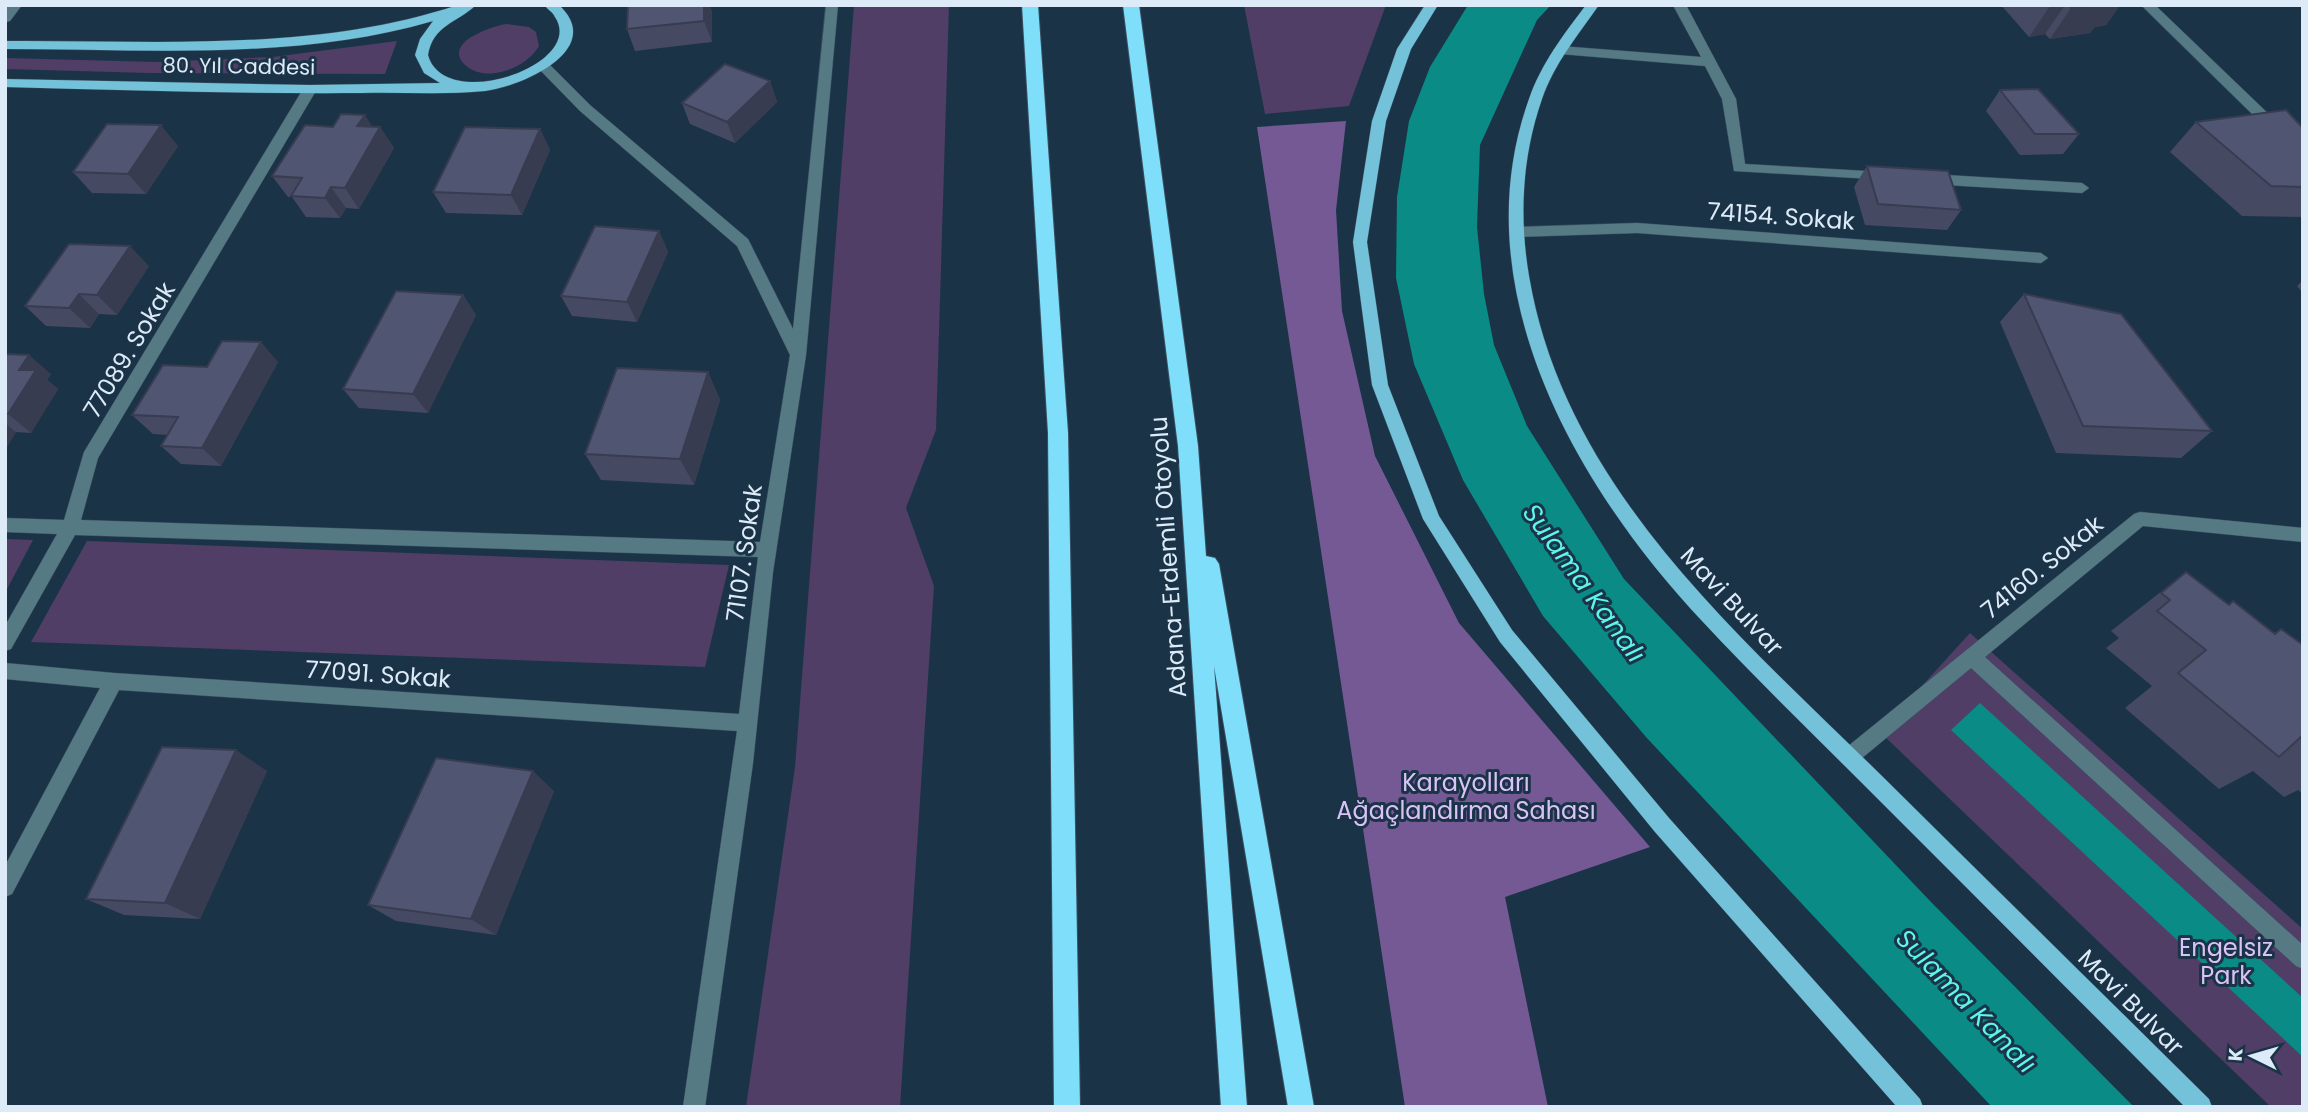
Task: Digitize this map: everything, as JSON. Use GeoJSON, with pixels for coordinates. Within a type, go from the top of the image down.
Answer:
{"type":"FeatureCollection","features":[{"type":"Feature","properties":{"kind":"highway"},"geometry":{"type":"LineString","coordinates":[[1030,5],[1058,433],[1067,1107]]}},
{"type":"Feature","properties":{"kind":"highway","name":"Adana-Erdemli Otoyolu"},"geometry":{"type":"LineString","coordinates":[[1131,5],[1188,446],[1234,1107]]}},
{"type":"Feature","properties":{"kind":"highway"},"geometry":{"type":"LineString","coordinates":[[1188,446],[1301,1107]]}},
{"type":"Feature","properties":{"kind":"main road"},"geometry":{"type":"LineString","coordinates":[[550,5],[558,10],[566,22]]}},
{"type":"Feature","properties":{"kind":"main road"},"geometry":{"type":"LineString","coordinates":[[543,66],[566,36],[566,22],[573,5]]}},
{"type":"Feature","properties":{"kind":"main road"},"geometry":{"type":"LineString","coordinates":[[1432,5],[1404,49],[1379,121],[1360,242],[1380,385],[1432,519],[1506,636],[1662,825],[1912,1107]]}},
{"type":"Feature","properties":{"kind":"main road","name":"Mavi Bulvar"},"geometry":{"type":"LineString","coordinates":[[1593,5],[1575,24],[1543,76],[1526,119],[1516,172],[1516,232],[1521,274],[1533,331],[1562,407],[1598,471],[1648,548],[1699,606],[2201,1107]]}},
{"type":"Feature","properties":{"kind":"main road"},"geometry":{"type":"LineString","coordinates":[[463,8],[439,22],[426,36],[421,51],[423,64],[433,76],[472,86]]}},
{"type":"Feature","properties":{"kind":"main road","name":"80. Yıl Caddesi"},"geometry":{"type":"LineString","coordinates":[[5,45],[276,44],[384,31],[463,8]]}},
{"type":"Feature","properties":{"kind":"main road","name":"80. Yıl Caddesi"},"geometry":{"type":"LineString","coordinates":[[5,83],[310,89],[472,86],[498,84],[522,77],[543,66]]}},
{"type":"Feature","properties":{"kind":"street"},"geometry":{"type":"LineString","coordinates":[[5,18],[16,5]]}},
{"type":"Feature","properties":{"kind":"street","name":"71107. Sokak"},"geometry":{"type":"LineString","coordinates":[[694,1107],[748,723],[768,550],[798,355],[832,5]]}},
{"type":"Feature","properties":{"kind":"street"},"geometry":{"type":"LineString","coordinates":[[1679,5],[1729,99],[1739,168],[2082,188]]}},
{"type":"Feature","properties":{"kind":"street"},"geometry":{"type":"LineString","coordinates":[[2147,5],[2176,30],[2303,156]]}},
{"type":"Feature","properties":{"kind":"street"},"geometry":{"type":"LineString","coordinates":[[1560,50],[1710,62]]}},
{"type":"Feature","properties":{"kind":"street"},"geometry":{"type":"LineString","coordinates":[[543,66],[585,108],[743,243],[798,355]]}},
{"type":"Feature","properties":{"kind":"street","name":"77089. Sokak"},"geometry":{"type":"LineString","coordinates":[[5,643],[71,526],[90,457],[310,89]]}},
{"type":"Feature","properties":{"kind":"street","name":"74154. Sokak"},"geometry":{"type":"LineString","coordinates":[[1516,232],[1637,228],[2041,258]]}},
{"type":"Feature","properties":{"kind":"street","name":"74160. Sokak"},"geometry":{"type":"LineString","coordinates":[[1849,757],[2140,519],[2303,535]]}},
{"type":"Feature","properties":{"kind":"street"},"geometry":{"type":"LineString","coordinates":[[5,525],[768,550]]}},
{"type":"Feature","properties":{"kind":"street"},"geometry":{"type":"LineString","coordinates":[[1972,657],[2303,959]]}},
{"type":"Feature","properties":{"kind":"street","name":"77091. Sokak"},"geometry":{"type":"LineString","coordinates":[[5,671],[114,681],[748,723]]}},
{"type":"Feature","properties":{"kind":"street"},"geometry":{"type":"LineString","coordinates":[[5,887],[114,681]]}},
{"type":"Feature","properties":{"kind":"green space"},"geometry":{"type":"Polygon","coordinates":[[[854,5],[949,5],[936,430],[906,508],[934,586],[900,1107],[746,1107],[795,767],[854,5]]]}},
{"type":"Feature","properties":{"kind":"green space"},"geometry":{"type":"Polygon","coordinates":[[[1244,5],[1386,5],[1349,106],[1265,114],[1244,5]]]}},
{"type":"Feature","properties":{"kind":"green space"},"geometry":{"type":"Polygon","coordinates":[[[506,24],[529,27],[536,32],[539,46],[533,54],[516,67],[494,73],[473,70],[464,64],[459,56],[465,42],[481,32],[506,24]]]}},
{"type":"Feature","properties":{"kind":"green space"},"geometry":{"type":"Polygon","coordinates":[[[397,41],[385,74],[5,69],[5,58],[157,62],[273,57],[397,41]]]}},
{"type":"Feature","properties":{"kind":"green space","name":"Karayolları Ağaçlandırma Sahası"},"geometry":{"type":"Polygon","coordinates":[[[1346,121],[1336,210],[1342,311],[1375,456],[1459,623],[1650,847],[1505,897],[1548,1107],[1405,1107],[1257,127],[1346,121]]]}},
{"type":"Feature","properties":{"kind":"green space"},"geometry":{"type":"Polygon","coordinates":[[[5,539],[33,540],[5,593],[5,539]]]}},
{"type":"Feature","properties":{"kind":"green space"},"geometry":{"type":"Polygon","coordinates":[[[87,541],[729,565],[705,667],[31,642],[87,541]]]}},
{"type":"Feature","properties":{"kind":"green space","name":"Engelsiz Park"},"geometry":{"type":"Polygon","coordinates":[[[1970,633],[2303,929],[2303,1107],[2271,1107],[1880,732],[1970,633]]]}},
{"type":"Feature","properties":{"kind":"water","name":"Sulama Kanalı"},"geometry":{"type":"Polygon","coordinates":[[[1468,5],[1551,5],[1537,20],[1480,145],[1477,227],[1484,294],[1494,345],[1527,426],[1624,579],[1931,902],[2134,1107],[1992,1107],[1646,737],[1543,616],[1463,480],[1414,364],[1396,278],[1397,197],[1409,121],[1430,67],[1468,5]]]}},
{"type":"Feature","properties":{"kind":"water"},"geometry":{"type":"Polygon","coordinates":[[[1980,703],[2303,998],[2303,1057],[1951,730],[1980,703]]]}},
{"type":"Feature","properties":{"kind":"building"},"geometry":{"type":"Polygon","coordinates":[[[628,5],[704,5],[704,21],[627,29],[628,5]]]}},
{"type":"Feature","properties":{"kind":"building"},"geometry":{"type":"Polygon","coordinates":[[[2068,5],[2093,5],[2071,8],[2068,5]]]}},
{"type":"Feature","properties":{"kind":"building"},"geometry":{"type":"Polygon","coordinates":[[[725,64],[770,81],[727,122],[682,103],[725,64]]]}},
{"type":"Feature","properties":{"kind":"building"},"geometry":{"type":"Polygon","coordinates":[[[2038,89],[2079,134],[2035,134],[2000,90],[2038,89]]]}},
{"type":"Feature","properties":{"kind":"building"},"geometry":{"type":"Polygon","coordinates":[[[2286,110],[2303,128],[2303,187],[2271,186],[2196,122],[2286,110]]]}},
{"type":"Feature","properties":{"kind":"building"},"geometry":{"type":"Polygon","coordinates":[[[341,114],[365,115],[357,126],[380,127],[345,188],[331,187],[325,198],[291,196],[302,178],[272,176],[305,125],[333,127],[341,114]]]}},
{"type":"Feature","properties":{"kind":"building"},"geometry":{"type":"Polygon","coordinates":[[[107,124],[161,125],[128,174],[73,172],[107,124]]]}},
{"type":"Feature","properties":{"kind":"building"},"geometry":{"type":"Polygon","coordinates":[[[465,127],[540,129],[511,195],[433,192],[465,127]]]}},
{"type":"Feature","properties":{"kind":"building"},"geometry":{"type":"Polygon","coordinates":[[[1867,166],[1948,171],[1961,210],[1878,204],[1867,166]]]}},
{"type":"Feature","properties":{"kind":"building"},"geometry":{"type":"Polygon","coordinates":[[[595,226],[659,231],[627,302],[561,296],[595,226]]]}},
{"type":"Feature","properties":{"kind":"building"},"geometry":{"type":"Polygon","coordinates":[[[69,244],[130,246],[97,295],[79,294],[69,308],[25,306],[69,244]]]}},
{"type":"Feature","properties":{"kind":"building"},"geometry":{"type":"Polygon","coordinates":[[[396,291],[463,295],[413,394],[343,389],[396,291]]]}},
{"type":"Feature","properties":{"kind":"building"},"geometry":{"type":"Polygon","coordinates":[[[2024,294],[2121,314],[2212,431],[2083,426],[2024,294]]]}},
{"type":"Feature","properties":{"kind":"building"},"geometry":{"type":"Polygon","coordinates":[[[222,341],[261,342],[202,448],[161,446],[178,417],[132,415],[163,365],[207,367],[222,341]]]}},
{"type":"Feature","properties":{"kind":"building"},"geometry":{"type":"Polygon","coordinates":[[[5,354],[29,355],[19,370],[36,370],[8,414],[5,414],[5,354]]]}},
{"type":"Feature","properties":{"kind":"building"},"geometry":{"type":"Polygon","coordinates":[[[617,368],[708,372],[680,459],[585,454],[617,368]]]}},
{"type":"Feature","properties":{"kind":"building"},"geometry":{"type":"Polygon","coordinates":[[[2186,572],[2229,605],[2233,601],[2275,634],[2281,629],[2303,645],[2303,735],[2279,757],[2178,673],[2206,650],[2157,611],[2170,600],[2161,593],[2186,572]]]}},
{"type":"Feature","properties":{"kind":"building"},"geometry":{"type":"Polygon","coordinates":[[[162,747],[236,750],[165,903],[86,899],[162,747]]]}},
{"type":"Feature","properties":{"kind":"building"},"geometry":{"type":"Polygon","coordinates":[[[436,758],[533,771],[471,919],[368,905],[436,758]]]}}]}
